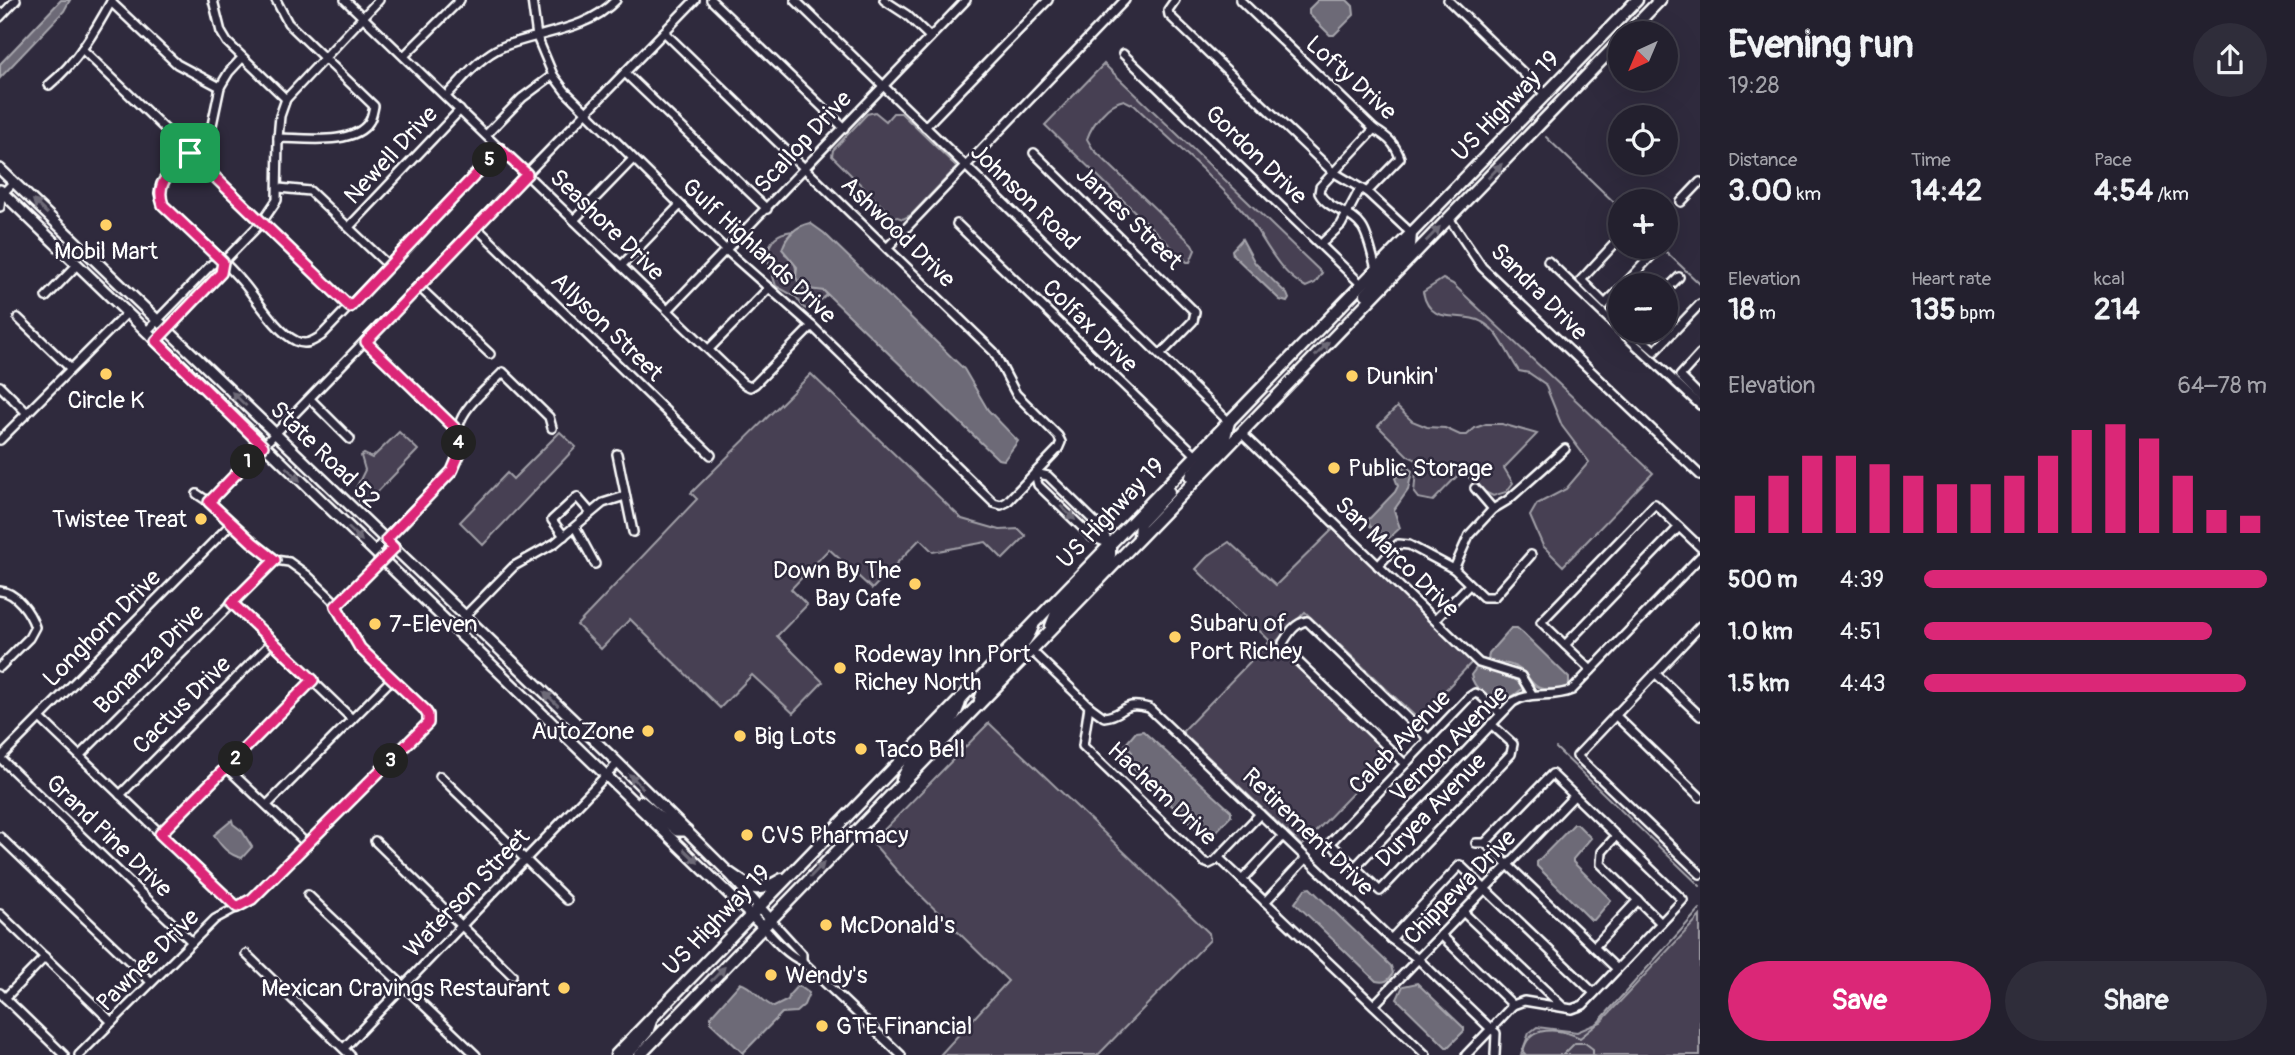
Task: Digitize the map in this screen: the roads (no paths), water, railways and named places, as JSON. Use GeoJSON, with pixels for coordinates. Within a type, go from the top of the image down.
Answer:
{"type":"FeatureCollection","features":[{"type":"Feature","properties":{"kind":"highway","name":"US Highway 19"},"geometry":{"type":"LineString","coordinates":[[616,1055],[1637,0]]}},
{"type":"Feature","properties":{"kind":"highway"},"geometry":{"type":"LineString","coordinates":[[1640,21],[1661,0]]}},
{"type":"Feature","properties":{"kind":"highway","name":"US Highway 19"},"geometry":{"type":"LineString","coordinates":[[640,1055],[1608,53]]}},
{"type":"Feature","properties":{"kind":"highway"},"geometry":{"type":"LineString","coordinates":[[1449,218],[1446,205],[1461,183]]}},
{"type":"Feature","properties":{"kind":"highway"},"geometry":{"type":"LineString","coordinates":[[1352,318],[1357,304],[1410,246],[1411,233]]}},
{"type":"Feature","properties":{"kind":"highway"},"geometry":{"type":"LineString","coordinates":[[1241,433],[1240,422],[1245,414],[1317,337],[1317,331]]}},
{"type":"Feature","properties":{"kind":"highway"},"geometry":{"type":"LineString","coordinates":[[1190,485],[1192,474],[1225,437],[1229,422]]}},
{"type":"Feature","properties":{"kind":"highway"},"geometry":{"type":"LineString","coordinates":[[1139,538],[1140,523],[1172,489],[1173,479]]}},
{"type":"Feature","properties":{"kind":"highway"},"geometry":{"type":"LineString","coordinates":[[1048,633],[1056,613],[1107,560],[1110,544]]}},
{"type":"Feature","properties":{"kind":"highway"},"geometry":{"type":"LineString","coordinates":[[979,703],[984,685],[1028,641],[1035,622]]}},
{"type":"Feature","properties":{"kind":"highway"},"geometry":{"type":"LineString","coordinates":[[901,784],[907,766],[958,713],[961,698]]}},
{"type":"Feature","properties":{"kind":"highway"},"geometry":{"type":"LineString","coordinates":[[728,872],[747,886],[758,889],[765,889],[792,874]]}},
{"type":"Feature","properties":{"kind":"highway"},"geometry":{"type":"LineString","coordinates":[[627,1055],[647,1032],[652,1017]]}},
{"type":"Feature","properties":{"kind":"main road","name":"State Road 52"},"geometry":{"type":"LineString","coordinates":[[0,169],[618,763],[728,872],[760,907],[766,923]]}},
{"type":"Feature","properties":{"kind":"main road","name":"State Road 52"},"geometry":{"type":"LineString","coordinates":[[1,193],[751,915],[766,923]]}},
{"type":"Feature","properties":{"kind":"main road"},"geometry":{"type":"LineString","coordinates":[[624,792],[637,798],[677,831],[687,831]]}},
{"type":"Feature","properties":{"kind":"street"},"geometry":{"type":"LineString","coordinates":[[0,17],[16,0]]}},
{"type":"Feature","properties":{"kind":"street"},"geometry":{"type":"LineString","coordinates":[[276,0],[288,23],[374,106],[369,122],[354,135],[331,139],[278,138]]}},
{"type":"Feature","properties":{"kind":"street","name":"Seashore Drive"},"geometry":{"type":"LineString","coordinates":[[345,0],[744,384],[750,387],[755,384],[812,326]]}},
{"type":"Feature","properties":{"kind":"street"},"geometry":{"type":"LineString","coordinates":[[156,341],[221,273],[223,262],[262,222],[277,200],[278,138],[280,116],[286,99],[379,0]]}},
{"type":"Feature","properties":{"kind":"street"},"geometry":{"type":"LineString","coordinates":[[404,56],[460,0]]}},
{"type":"Feature","properties":{"kind":"street","name":"Gulf Highlands Drive"},"geometry":{"type":"LineString","coordinates":[[532,0],[537,37],[553,75],[586,114],[727,251],[812,326],[994,503],[1001,505]]}},
{"type":"Feature","properties":{"kind":"street","name":"Newell Drive"},"geometry":{"type":"LineString","coordinates":[[446,96],[485,56],[503,47],[580,25],[607,9],[615,0]]}},
{"type":"Feature","properties":{"kind":"street"},"geometry":{"type":"LineString","coordinates":[[209,502],[695,0]]}},
{"type":"Feature","properties":{"kind":"street"},"geometry":{"type":"LineString","coordinates":[[711,0],[844,128]]}},
{"type":"Feature","properties":{"kind":"street","name":"Johnson Road"},"geometry":{"type":"LineString","coordinates":[[795,0],[1229,422]]}},
{"type":"Feature","properties":{"kind":"street"},"geometry":{"type":"LineString","coordinates":[[884,0],[907,15],[930,37]]}},
{"type":"Feature","properties":{"kind":"street","name":"Scallop Drive"},"geometry":{"type":"LineString","coordinates":[[668,310],[965,0]]}},
{"type":"Feature","properties":{"kind":"street"},"geometry":{"type":"LineString","coordinates":[[925,127],[1048,0]]}},
{"type":"Feature","properties":{"kind":"street"},"geometry":{"type":"LineString","coordinates":[[887,248],[1125,0]]}},
{"type":"Feature","properties":{"kind":"street"},"geometry":{"type":"LineString","coordinates":[[1175,0],[1168,10],[1169,15],[1333,172],[1364,190],[1411,233]]}},
{"type":"Feature","properties":{"kind":"street","name":"Lofty Drive"},"geometry":{"type":"LineString","coordinates":[[1240,0],[1374,129],[1391,139],[1400,158],[1364,190]]}},
{"type":"Feature","properties":{"kind":"street"},"geometry":{"type":"LineString","coordinates":[[1448,0],[1546,95]]}},
{"type":"Feature","properties":{"kind":"street"},"geometry":{"type":"LineString","coordinates":[[49,85],[82,49],[112,1],[177,64],[220,87]]}},
{"type":"Feature","properties":{"kind":"street"},"geometry":{"type":"LineString","coordinates":[[210,1],[221,32],[242,58],[286,99]]}},
{"type":"Feature","properties":{"kind":"street","name":"Ashwood Drive"},"geometry":{"type":"LineString","coordinates":[[664,33],[994,352],[1016,394],[1058,436],[1061,442],[1058,449],[1001,505]]}},
{"type":"Feature","properties":{"kind":"street"},"geometry":{"type":"LineString","coordinates":[[82,49],[350,307]]}},
{"type":"Feature","properties":{"kind":"street","name":"Gordon Drive"},"geometry":{"type":"LineString","coordinates":[[1123,54],[1362,285]]}},
{"type":"Feature","properties":{"kind":"street"},"geometry":{"type":"LineString","coordinates":[[242,58],[220,87],[212,125],[161,184],[159,193],[163,205],[223,262],[245,285],[262,309],[298,343],[307,344],[321,336],[500,149]]}},
{"type":"Feature","properties":{"kind":"street"},"geometry":{"type":"LineString","coordinates":[[625,73],[766,209]]}},
{"type":"Feature","properties":{"kind":"street"},"geometry":{"type":"LineString","coordinates":[[486,135],[533,88],[553,75]]}},
{"type":"Feature","properties":{"kind":"street","name":"Newell Drive"},"geometry":{"type":"LineString","coordinates":[[349,228],[460,110]]}},
{"type":"Feature","properties":{"kind":"street"},"geometry":{"type":"LineString","coordinates":[[1374,129],[1320,187],[1319,193],[1328,205],[1347,214],[1362,226],[1376,269]]}},
{"type":"Feature","properties":{"kind":"street","name":"James Street"},"geometry":{"type":"LineString","coordinates":[[1034,153],[1195,312],[1193,321],[1160,355]]}},
{"type":"Feature","properties":{"kind":"street"},"geometry":{"type":"LineString","coordinates":[[574,220],[633,159]]}},
{"type":"Feature","properties":{"kind":"street"},"geometry":{"type":"LineString","coordinates":[[0,207],[1,193],[14,182]]}},
{"type":"Feature","properties":{"kind":"street"},"geometry":{"type":"LineString","coordinates":[[1681,202],[1700,182]]}},
{"type":"Feature","properties":{"kind":"street"},"geometry":{"type":"LineString","coordinates":[[279,188],[310,191],[389,266]]}},
{"type":"Feature","properties":{"kind":"street"},"geometry":{"type":"LineString","coordinates":[[1321,244],[1340,225],[1364,190]]}},
{"type":"Feature","properties":{"kind":"street"},"geometry":{"type":"LineString","coordinates":[[621,266],[680,205]]}},
{"type":"Feature","properties":{"kind":"street","name":"Sandra Drive"},"geometry":{"type":"LineString","coordinates":[[1449,218],[1482,267],[1700,475]]}},
{"type":"Feature","properties":{"kind":"street","name":"Colfax Drive"},"geometry":{"type":"LineString","coordinates":[[957,224],[1196,455]]}},
{"type":"Feature","properties":{"kind":"street","name":"Allyson Street"},"geometry":{"type":"LineString","coordinates":[[476,227],[711,455]]}},
{"type":"Feature","properties":{"kind":"street"},"geometry":{"type":"LineString","coordinates":[[1608,251],[1581,280],[1605,304],[1608,301]]}},
{"type":"Feature","properties":{"kind":"street"},"geometry":{"type":"LineString","coordinates":[[1635,273],[1648,259]]}},
{"type":"Feature","properties":{"kind":"street"},"geometry":{"type":"LineString","coordinates":[[1548,261],[1608,318]]}},
{"type":"Feature","properties":{"kind":"street"},"geometry":{"type":"LineString","coordinates":[[146,332],[212,264],[223,262]]}},
{"type":"Feature","properties":{"kind":"street"},"geometry":{"type":"LineString","coordinates":[[46,297],[77,265]]}},
{"type":"Feature","properties":{"kind":"street"},"geometry":{"type":"LineString","coordinates":[[419,287],[490,354]]}},
{"type":"Feature","properties":{"kind":"street"},"geometry":{"type":"LineString","coordinates":[[709,349],[769,288]]}},
{"type":"Feature","properties":{"kind":"street"},"geometry":{"type":"LineString","coordinates":[[1678,326],[1700,304]]}},
{"type":"Feature","properties":{"kind":"street"},"geometry":{"type":"LineString","coordinates":[[0,440],[127,313]]}},
{"type":"Feature","properties":{"kind":"street"},"geometry":{"type":"LineString","coordinates":[[18,318],[70,368]]}},
{"type":"Feature","properties":{"kind":"street"},"geometry":{"type":"LineString","coordinates":[[366,342],[457,430]]}},
{"type":"Feature","properties":{"kind":"street"},"geometry":{"type":"LineString","coordinates":[[1635,343],[1700,405]]}},
{"type":"Feature","properties":{"kind":"street"},"geometry":{"type":"LineString","coordinates":[[1645,343],[1654,351],[1662,343]]}},
{"type":"Feature","properties":{"kind":"street"},"geometry":{"type":"LineString","coordinates":[[1700,354],[1680,376],[1700,396]]}},
{"type":"Feature","properties":{"kind":"street"},"geometry":{"type":"LineString","coordinates":[[374,551],[452,471],[459,455],[457,430],[463,414],[503,372],[549,417],[552,428]]}},
{"type":"Feature","properties":{"kind":"street"},"geometry":{"type":"LineString","coordinates":[[0,386],[27,413]]}},
{"type":"Feature","properties":{"kind":"street"},"geometry":{"type":"LineString","coordinates":[[310,399],[350,439]]}},
{"type":"Feature","properties":{"kind":"street","name":"San Marco Drive"},"geometry":{"type":"LineString","coordinates":[[1241,433],[1479,663],[1521,676],[1532,694]]}},
{"type":"Feature","properties":{"kind":"street"},"geometry":{"type":"LineString","coordinates":[[1454,569],[1469,535],[1493,509],[1508,500],[1565,449]]}},
{"type":"Feature","properties":{"kind":"street"},"geometry":{"type":"LineString","coordinates":[[617,454],[633,532]]}},
{"type":"Feature","properties":{"kind":"street"},"geometry":{"type":"LineString","coordinates":[[1035,473],[1048,476],[1102,529],[1110,544],[1092,537],[1038,485],[1035,473]]}},
{"type":"Feature","properties":{"kind":"street"},"geometry":{"type":"LineString","coordinates":[[1475,488],[1493,509]]}},
{"type":"Feature","properties":{"kind":"street"},"geometry":{"type":"LineString","coordinates":[[197,494],[275,560],[289,562],[301,570],[333,600],[360,648],[392,679],[267,805]]}},
{"type":"Feature","properties":{"kind":"street"},"geometry":{"type":"LineString","coordinates":[[465,616],[514,566],[564,536],[603,503],[625,496]]}},
{"type":"Feature","properties":{"kind":"street"},"geometry":{"type":"LineString","coordinates":[[564,536],[552,520],[578,497],[590,512]]}},
{"type":"Feature","properties":{"kind":"street"},"geometry":{"type":"LineString","coordinates":[[1591,670],[1541,622],[1655,504],[1700,547]]}},
{"type":"Feature","properties":{"kind":"street","name":"Longhorn Drive"},"geometry":{"type":"LineString","coordinates":[[0,758],[232,523]]}},
{"type":"Feature","properties":{"kind":"street"},"geometry":{"type":"LineString","coordinates":[[575,527],[595,564]]}},
{"type":"Feature","properties":{"kind":"street"},"geometry":{"type":"LineString","coordinates":[[1565,645],[1679,527]]}},
{"type":"Feature","properties":{"kind":"street"},"geometry":{"type":"LineString","coordinates":[[1378,566],[1398,544],[1409,545],[1454,569],[1483,597],[1494,597],[1531,555]]}},
{"type":"Feature","properties":{"kind":"street"},"geometry":{"type":"LineString","coordinates":[[336,606],[394,548]]}},
{"type":"Feature","properties":{"kind":"street","name":"Vernon Avenue"},"geometry":{"type":"LineString","coordinates":[[1355,867],[1513,702],[1532,694],[1563,694],[1572,690],[1700,557]]}},
{"type":"Feature","properties":{"kind":"street","name":"Bonanza Drive"},"geometry":{"type":"LineString","coordinates":[[80,755],[275,560]]}},
{"type":"Feature","properties":{"kind":"street"},"geometry":{"type":"LineString","coordinates":[[1435,620],[1469,585]]}},
{"type":"Feature","properties":{"kind":"street"},"geometry":{"type":"LineString","coordinates":[[0,667],[29,638],[35,627],[30,615],[10,593],[1,591]]}},
{"type":"Feature","properties":{"kind":"street"},"geometry":{"type":"LineString","coordinates":[[232,603],[352,719]]}},
{"type":"Feature","properties":{"kind":"street"},"geometry":{"type":"LineString","coordinates":[[1405,764],[1285,649],[1283,643],[1290,632],[1301,622],[1307,621],[1429,738]]}},
{"type":"Feature","properties":{"kind":"street"},"geometry":{"type":"LineString","coordinates":[[1698,632],[1655,673],[1577,756],[1700,874]]}},
{"type":"Feature","properties":{"kind":"street","name":"Cactus Drive"},"geometry":{"type":"LineString","coordinates":[[120,795],[272,642]]}},
{"type":"Feature","properties":{"kind":"street"},"geometry":{"type":"LineString","coordinates":[[1031,650],[1089,706]]}},
{"type":"Feature","properties":{"kind":"street"},"geometry":{"type":"LineString","coordinates":[[1655,673],[1700,716]]}},
{"type":"Feature","properties":{"kind":"street","name":"Pawnee Drive"},"geometry":{"type":"LineString","coordinates":[[79,1055],[215,919],[252,899],[428,723],[428,715],[424,709],[392,679]]}},
{"type":"Feature","properties":{"kind":"street"},"geometry":{"type":"LineString","coordinates":[[160,834],[313,680]]}},
{"type":"Feature","properties":{"kind":"street","name":"Caleb Avenue"},"geometry":{"type":"LineString","coordinates":[[1355,867],[1330,843],[1429,738],[1475,693],[1501,714]]}},
{"type":"Feature","properties":{"kind":"street","name":"Retirement Drive"},"geometry":{"type":"LineString","coordinates":[[1089,706],[1104,717],[1113,716],[1126,706],[1135,704],[1149,708],[1391,939],[1418,960],[1491,1029]]}},
{"type":"Feature","properties":{"kind":"street","name":"Hachem Drive"},"geometry":{"type":"LineString","coordinates":[[1089,706],[1083,746],[1204,862],[1209,864],[1219,858],[1426,1055]]}},
{"type":"Feature","properties":{"kind":"street"},"geometry":{"type":"LineString","coordinates":[[1615,715],[1700,797]]}},
{"type":"Feature","properties":{"kind":"street"},"geometry":{"type":"LineString","coordinates":[[40,718],[237,907]]}},
{"type":"Feature","properties":{"kind":"street","name":"Duryea Avenue"},"geometry":{"type":"LineString","coordinates":[[1355,867],[1380,891],[1511,754],[1513,744],[1491,724]]}},
{"type":"Feature","properties":{"kind":"street","name":"Grand Pine Drive"},"geometry":{"type":"LineString","coordinates":[[0,758],[192,942]]}},
{"type":"Feature","properties":{"kind":"street","name":"Waterson Street"},"geometry":{"type":"LineString","coordinates":[[344,1048],[618,763]]}},
{"type":"Feature","properties":{"kind":"street"},"geometry":{"type":"LineString","coordinates":[[227,768],[308,845]]}},
{"type":"Feature","properties":{"kind":"street"},"geometry":{"type":"LineString","coordinates":[[1466,1055],[1513,1005],[1524,1001],[1572,1009],[1583,1005],[1683,900],[1552,774],[1485,843]]}},
{"type":"Feature","properties":{"kind":"street"},"geometry":{"type":"LineString","coordinates":[[440,776],[567,900]]}},
{"type":"Feature","properties":{"kind":"street","name":"Chippewa Drive"},"geometry":{"type":"LineString","coordinates":[[1374,1006],[1574,796]]}},
{"type":"Feature","properties":{"kind":"street"},"geometry":{"type":"LineString","coordinates":[[1219,858],[1260,814]]}},
{"type":"Feature","properties":{"kind":"street"},"geometry":{"type":"LineString","coordinates":[[1242,880],[1283,836]]}},
{"type":"Feature","properties":{"kind":"street"},"geometry":{"type":"LineString","coordinates":[[1616,836],[1602,852],[1601,864],[1661,923]]}},
{"type":"Feature","properties":{"kind":"street"},"geometry":{"type":"LineString","coordinates":[[0,837],[151,982]]}},
{"type":"Feature","properties":{"kind":"street"},"geometry":{"type":"LineString","coordinates":[[375,841],[512,975]]}},
{"type":"Feature","properties":{"kind":"street"},"geometry":{"type":"LineString","coordinates":[[1476,842],[1485,843],[1616,969]]}},
{"type":"Feature","properties":{"kind":"street"},"geometry":{"type":"LineString","coordinates":[[1265,902],[1306,858]]}},
{"type":"Feature","properties":{"kind":"street"},"geometry":{"type":"LineString","coordinates":[[1391,939],[1460,865],[1594,993]]}},
{"type":"Feature","properties":{"kind":"street"},"geometry":{"type":"LineString","coordinates":[[309,895],[405,984],[476,1055]]}},
{"type":"Feature","properties":{"kind":"street"},"geometry":{"type":"LineString","coordinates":[[1594,947],[1638,900]]}},
{"type":"Feature","properties":{"kind":"street"},"geometry":{"type":"LineString","coordinates":[[1463,912],[1562,1007]]}},
{"type":"Feature","properties":{"kind":"street"},"geometry":{"type":"LineString","coordinates":[[0,914],[112,1022]]}},
{"type":"Feature","properties":{"kind":"street"},"geometry":{"type":"LineString","coordinates":[[766,923],[802,954],[802,961],[901,1055]]}},
{"type":"Feature","properties":{"kind":"street"},"geometry":{"type":"LineString","coordinates":[[1441,936],[1513,1005]]}},
{"type":"Feature","properties":{"kind":"street"},"geometry":{"type":"LineString","coordinates":[[246,954],[351,1055]]}},
{"type":"Feature","properties":{"kind":"street"},"geometry":{"type":"LineString","coordinates":[[45,957],[3,996],[64,1055]]}},
{"type":"Feature","properties":{"kind":"street"},"geometry":{"type":"LineString","coordinates":[[1491,1029],[1496,1033],[1495,1055]]}},
{"type":"Feature","properties":{"kind":"waterway"},"geometry":{"type":"LineString","coordinates":[[1546,137],[1608,196]]}},
{"type":"Feature","properties":{"kind":"waterway"},"geometry":{"type":"LineString","coordinates":[[1674,259],[1700,284]]}},
{"type":"Feature","properties":{"kind":"waterway"},"geometry":{"type":"LineString","coordinates":[[1556,748],[1700,886]]}},
{"type":"Feature","properties":{"kind":"waterway"},"geometry":{"type":"LineString","coordinates":[[1526,1055],[1523,1052],[1526,1043],[1538,1033],[1563,1032],[1580,1038],[1595,1026],[1700,909]]}},
{"type":"Feature","properties":{"kind":"waterway"},"geometry":{"type":"LineString","coordinates":[[1563,1055],[1575,1043],[1585,1043],[1593,1049],[1593,1055]]}},
{"type":"Feature","properties":{"kind":"place","name":"Mobil Mart"},"geometry":{"type":"Point","coordinates":[106,225]}},
{"type":"Feature","properties":{"kind":"place","name":"Circle K"},"geometry":{"type":"Point","coordinates":[106,374]}},
{"type":"Feature","properties":{"kind":"place","name":"Dunkin'"},"geometry":{"type":"Point","coordinates":[1352,376]}},
{"type":"Feature","properties":{"kind":"place","name":"Public Storage"},"geometry":{"type":"Point","coordinates":[1334,468]}},
{"type":"Feature","properties":{"kind":"place","name":"Twistee Treat"},"geometry":{"type":"Point","coordinates":[201,519]}},
{"type":"Feature","properties":{"kind":"place","name":"Down By The Bay Cafe"},"geometry":{"type":"Point","coordinates":[915,584]}},
{"type":"Feature","properties":{"kind":"place","name":"7-Eleven"},"geometry":{"type":"Point","coordinates":[375,624]}},
{"type":"Feature","properties":{"kind":"place","name":"Subaru of Port Richey"},"geometry":{"type":"Point","coordinates":[1175,637]}},
{"type":"Feature","properties":{"kind":"place","name":"Rodeway Inn Port Richey North"},"geometry":{"type":"Point","coordinates":[840,668]}},
{"type":"Feature","properties":{"kind":"place","name":"AutoZone"},"geometry":{"type":"Point","coordinates":[648,731]}},
{"type":"Feature","properties":{"kind":"place","name":"Big Lots"},"geometry":{"type":"Point","coordinates":[740,736]}},
{"type":"Feature","properties":{"kind":"place","name":"Taco Bell"},"geometry":{"type":"Point","coordinates":[861,749]}},
{"type":"Feature","properties":{"kind":"place","name":"CVS Pharmacy"},"geometry":{"type":"Point","coordinates":[747,835]}},
{"type":"Feature","properties":{"kind":"place","name":"McDonald's"},"geometry":{"type":"Point","coordinates":[826,925]}},
{"type":"Feature","properties":{"kind":"place","name":"Wendy's"},"geometry":{"type":"Point","coordinates":[771,975]}},
{"type":"Feature","properties":{"kind":"place","name":"Mexican Cravings Restaurant"},"geometry":{"type":"Point","coordinates":[564,988]}},
{"type":"Feature","properties":{"kind":"place","name":"GTE Financial"},"geometry":{"type":"Point","coordinates":[822,1026]}}]}
